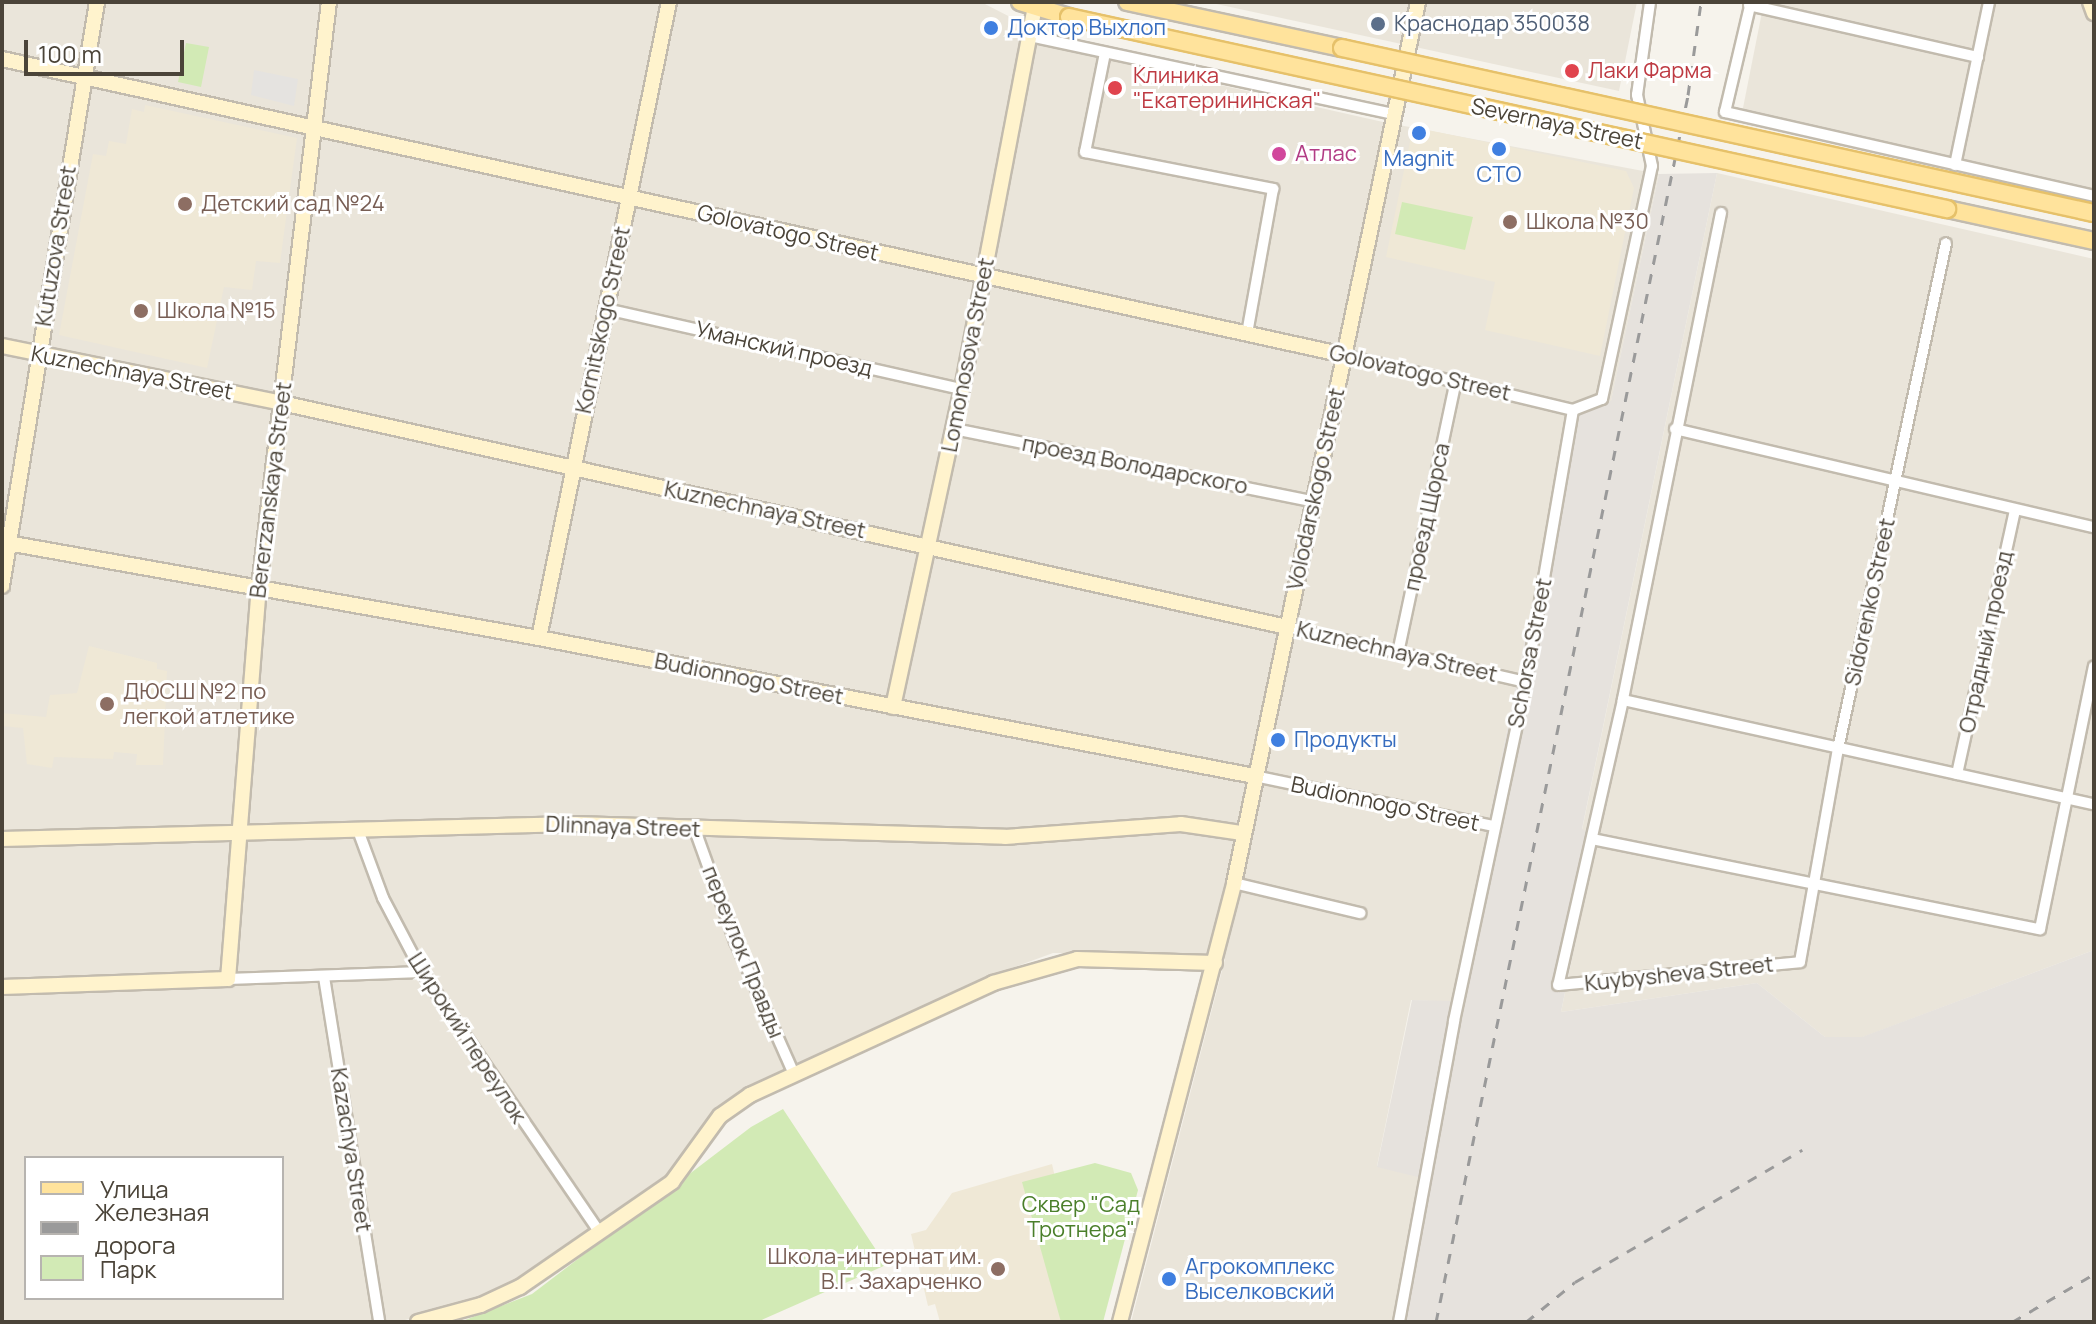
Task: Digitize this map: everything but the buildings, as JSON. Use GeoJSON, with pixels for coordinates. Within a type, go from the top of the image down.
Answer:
{"type":"FeatureCollection","features":[{"type":"Feature","properties":{"kind":"main road","name":"Severnaya Street"},"geometry":{"type":"LineString","coordinates":[[1127,2],[2094,213]]}},
{"type":"Feature","properties":{"kind":"main road","name":"Severnaya Street"},"geometry":{"type":"LineString","coordinates":[[1031,4],[1069,17],[2094,241]]}},
{"type":"Feature","properties":{"kind":"street","name":"Kutuzova Street"},"geometry":{"type":"LineString","coordinates":[[2,586],[6,543],[97,2]]}},
{"type":"Feature","properties":{"kind":"street","name":"Bererzanskaya Street"},"geometry":{"type":"LineString","coordinates":[[228,979],[259,587],[329,2]]}},
{"type":"Feature","properties":{"kind":"street","name":"Kornitskogo Street"},"geometry":{"type":"LineString","coordinates":[[539,638],[669,2]]}},
{"type":"Feature","properties":{"kind":"street","name":"Volodarskogo Street"},"geometry":{"type":"LineString","coordinates":[[1120,1322],[1234,883],[1418,2]]}},
{"type":"Feature","properties":{"kind":"street"},"geometry":{"type":"LineString","coordinates":[[1573,410],[1602,399],[1652,166],[1637,95],[1650,2]]}},
{"type":"Feature","properties":{"kind":"street"},"geometry":{"type":"LineString","coordinates":[[1955,165],[1989,2]]}},
{"type":"Feature","properties":{"kind":"street"},"geometry":{"type":"LineString","coordinates":[[2090,2],[2094,13]]}},
{"type":"Feature","properties":{"kind":"street","name":"Lomonosova Street"},"geometry":{"type":"LineString","coordinates":[[893,707],[962,389],[1029,36],[1031,4]]}},
{"type":"Feature","properties":{"kind":"street"},"geometry":{"type":"LineString","coordinates":[[1978,57],[1750,4],[1725,112],[2094,196]]}},
{"type":"Feature","properties":{"kind":"street"},"geometry":{"type":"LineString","coordinates":[[1029,36],[1394,114]]}},
{"type":"Feature","properties":{"kind":"street"},"geometry":{"type":"LineString","coordinates":[[1105,53],[1085,152],[1273,189],[1247,334]]}},
{"type":"Feature","properties":{"kind":"street","name":"Golovatogo Street"},"geometry":{"type":"LineString","coordinates":[[2,59],[83,80],[1344,355],[1573,410]]}},
{"type":"Feature","properties":{"kind":"street"},"geometry":{"type":"LineString","coordinates":[[1721,213],[1592,839],[2040,929],[2094,667]]}},
{"type":"Feature","properties":{"kind":"street","name":"Sidorenko Street"},"geometry":{"type":"LineString","coordinates":[[1800,962],[1838,749],[1946,243]]}},
{"type":"Feature","properties":{"kind":"street","name":"Уманский проезд"},"geometry":{"type":"LineString","coordinates":[[606,309],[962,389]]}},
{"type":"Feature","properties":{"kind":"street","name":"Kuznechnaya Street"},"geometry":{"type":"LineString","coordinates":[[2,346],[282,403],[1526,682]]}},
{"type":"Feature","properties":{"kind":"street","name":"проезд Щорса"},"geometry":{"type":"LineString","coordinates":[[1398,653],[1456,381]]}},
{"type":"Feature","properties":{"kind":"street","name":"Schorsa Street"},"geometry":{"type":"LineString","coordinates":[[1399,1322],[1494,826],[1526,682],[1573,410]]}},
{"type":"Feature","properties":{"kind":"street","name":"проезд Володарского"},"geometry":{"type":"LineString","coordinates":[[954,429],[1315,502]]}},
{"type":"Feature","properties":{"kind":"street"},"geometry":{"type":"LineString","coordinates":[[1675,429],[2094,527]]}},
{"type":"Feature","properties":{"kind":"street","name":"Отрадный проезд"},"geometry":{"type":"LineString","coordinates":[[1957,774],[2015,510]]}},
{"type":"Feature","properties":{"kind":"street","name":"Budionnogo Street"},"geometry":{"type":"LineString","coordinates":[[6,543],[539,638],[1254,776],[1494,826]]}},
{"type":"Feature","properties":{"kind":"street"},"geometry":{"type":"LineString","coordinates":[[1623,700],[2094,804]]}},
{"type":"Feature","properties":{"kind":"street","name":"Dlinnaya Street"},"geometry":{"type":"LineString","coordinates":[[2,839],[359,833],[531,824],[1005,837],[1181,824],[1242,833]]}},
{"type":"Feature","properties":{"kind":"street","name":"переулок Правды"},"geometry":{"type":"LineString","coordinates":[[695,830],[735,941],[794,1074]]}},
{"type":"Feature","properties":{"kind":"street","name":"Широкий переулок"},"geometry":{"type":"LineString","coordinates":[[359,833],[383,898],[422,972],[597,1229]]}},
{"type":"Feature","properties":{"kind":"street","name":"Kuybysheva Street"},"geometry":{"type":"LineString","coordinates":[[1592,839],[1558,985],[1800,962]]}},
{"type":"Feature","properties":{"kind":"street"},"geometry":{"type":"LineString","coordinates":[[1234,883],[1360,913]]}},
{"type":"Feature","properties":{"kind":"street"},"geometry":{"type":"LineString","coordinates":[[418,1322],[481,1305],[520,1287],[597,1229],[672,1182],[720,1116],[794,1074],[993,983],[1055,962],[1215,963]]}},
{"type":"Feature","properties":{"kind":"street"},"geometry":{"type":"LineString","coordinates":[[2,987],[422,972]]}},
{"type":"Feature","properties":{"kind":"street","name":"Kazachya Street"},"geometry":{"type":"LineString","coordinates":[[324,977],[379,1322]]}},
{"type":"Feature","properties":{"kind":"shaded area"},"geometry":{"type":"Polygon","coordinates":[[[2,2],[981,2],[1026,25],[1034,43],[1383,122],[1659,174],[1611,402],[1570,413],[1453,1002],[1411,1000],[1377,1166],[1430,1179],[1405,1322],[1131,1322],[1225,959],[1053,953],[995,974],[740,1094],[711,1114],[668,1177],[515,1283],[476,1300],[398,1322],[2,1322],[2,2]]]}},
{"type":"Feature","properties":{"kind":"shaded area"},"geometry":{"type":"Polygon","coordinates":[[[1207,2],[1637,2],[1619,91],[1207,2]]]}},
{"type":"Feature","properties":{"kind":"shaded area"},"geometry":{"type":"Polygon","coordinates":[[[1764,2],[2094,2],[2094,191],[1742,113],[1764,2]]]}},
{"type":"Feature","properties":{"kind":"shaded area"},"geometry":{"type":"Polygon","coordinates":[[[254,70],[298,79],[294,106],[251,95],[254,70]]]}},
{"type":"Feature","properties":{"kind":"shaded area","name":"Детский сад №24"},"geometry":{"type":"Polygon","coordinates":[[[145,105],[297,138],[280,263],[256,261],[252,290],[224,287],[207,368],[59,335],[93,154],[106,156],[109,141],[126,144],[132,109],[144,112],[145,105]]]}},
{"type":"Feature","properties":{"kind":"shaded area","name":"Школа №30"},"geometry":{"type":"Polygon","coordinates":[[[1413,127],[1626,171],[1634,188],[1600,356],[1485,330],[1495,282],[1386,257],[1413,127]]]}},
{"type":"Feature","properties":{"kind":"shaded area"},"geometry":{"type":"Polygon","coordinates":[[[1717,173],[2094,259],[2094,950],[1863,1037],[1825,1037],[1757,983],[1561,1012],[1597,837],[1582,830],[1717,173]]]}},
{"type":"Feature","properties":{"kind":"shaded area"},"geometry":{"type":"Polygon","coordinates":[[[1717,173],[1582,829],[1597,836],[1561,1012],[1757,983],[1825,1037],[1862,1037],[2094,950],[2094,1322],[1405,1322],[1430,1180],[1377,1167],[1412,1000],[1453,1001],[1570,413],[1611,401],[1659,174],[1717,173]]]}},
{"type":"Feature","properties":{"kind":"shaded area","name":"ДЮСШ №2 по легкой атлетике"},"geometry":{"type":"Polygon","coordinates":[[[89,646],[157,663],[157,669],[167,671],[163,765],[136,765],[137,754],[114,752],[113,759],[54,757],[52,768],[27,764],[23,728],[2,726],[2,713],[46,717],[50,695],[77,693],[89,646]]]}},
{"type":"Feature","properties":{"kind":"shaded area","name":"Школа-интернат им. В.Г. Захарченко"},"geometry":{"type":"Polygon","coordinates":[[[1052,1164],[1088,1322],[940,1322],[935,1304],[928,1306],[911,1234],[926,1230],[952,1193],[1052,1164]]]}},
{"type":"Feature","properties":{"kind":"green space"},"geometry":{"type":"Polygon","coordinates":[[[186,43],[209,47],[201,87],[178,82],[186,43]]]}},
{"type":"Feature","properties":{"kind":"green space"},"geometry":{"type":"Polygon","coordinates":[[[1402,202],[1473,217],[1465,250],[1395,234],[1402,202]]]}},
{"type":"Feature","properties":{"kind":"green space"},"geometry":{"type":"Polygon","coordinates":[[[783,1109],[886,1265],[757,1322],[460,1322],[532,1294],[751,1127],[783,1109]]]}},
{"type":"Feature","properties":{"kind":"green space","name":"Сквер \"Сад Тротнера\""},"geometry":{"type":"Polygon","coordinates":[[[1095,1163],[1131,1173],[1138,1190],[1103,1322],[1061,1322],[1022,1182],[1095,1163]]]}},
{"type":"Feature","properties":{"kind":"railway"},"geometry":{"type":"LineString","coordinates":[[1436,1322],[1688,95],[1701,2]]}},
{"type":"Feature","properties":{"kind":"railway"},"geometry":{"type":"LineString","coordinates":[[1526,1322],[1575,1282],[1802,1150]]}},
{"type":"Feature","properties":{"kind":"railway"},"geometry":{"type":"LineString","coordinates":[[2012,1322],[2094,1274]]}},
{"type":"Feature","properties":{"kind":"place","name":"Краснодар 350038"},"geometry":{"type":"Point","coordinates":[1378,24]}},
{"type":"Feature","properties":{"kind":"place","name":"Доктор Выхлоп"},"geometry":{"type":"Point","coordinates":[991,28]}},
{"type":"Feature","properties":{"kind":"place","name":"Лаки Фарма"},"geometry":{"type":"Point","coordinates":[1572,71]}},
{"type":"Feature","properties":{"kind":"place","name":"Клиника \"Екатерининская\""},"geometry":{"type":"Point","coordinates":[1115,88]}},
{"type":"Feature","properties":{"kind":"place","name":"Magnit"},"geometry":{"type":"Point","coordinates":[1419,133]}},
{"type":"Feature","properties":{"kind":"place","name":"СТО"},"geometry":{"type":"Point","coordinates":[1499,149]}},
{"type":"Feature","properties":{"kind":"place","name":"Атлас"},"geometry":{"type":"Point","coordinates":[1279,154]}},
{"type":"Feature","properties":{"kind":"place","name":"Детский сад №24"},"geometry":{"type":"Point","coordinates":[185,204]}},
{"type":"Feature","properties":{"kind":"place","name":"Школа №30"},"geometry":{"type":"Point","coordinates":[1510,222]}},
{"type":"Feature","properties":{"kind":"place","name":"Школа №15"},"geometry":{"type":"Point","coordinates":[141,311]}},
{"type":"Feature","properties":{"kind":"place","name":"ДЮСШ №2 по легкой атлетике"},"geometry":{"type":"Point","coordinates":[107,704]}},
{"type":"Feature","properties":{"kind":"place","name":"Продукты"},"geometry":{"type":"Point","coordinates":[1278,740]}},
{"type":"Feature","properties":{"kind":"place","name":"Школа-интернат им. В.Г. Захарченко"},"geometry":{"type":"Point","coordinates":[998,1269]}},
{"type":"Feature","properties":{"kind":"place","name":"Агрокомплекс Выселковский"},"geometry":{"type":"Point","coordinates":[1169,1279]}}]}
